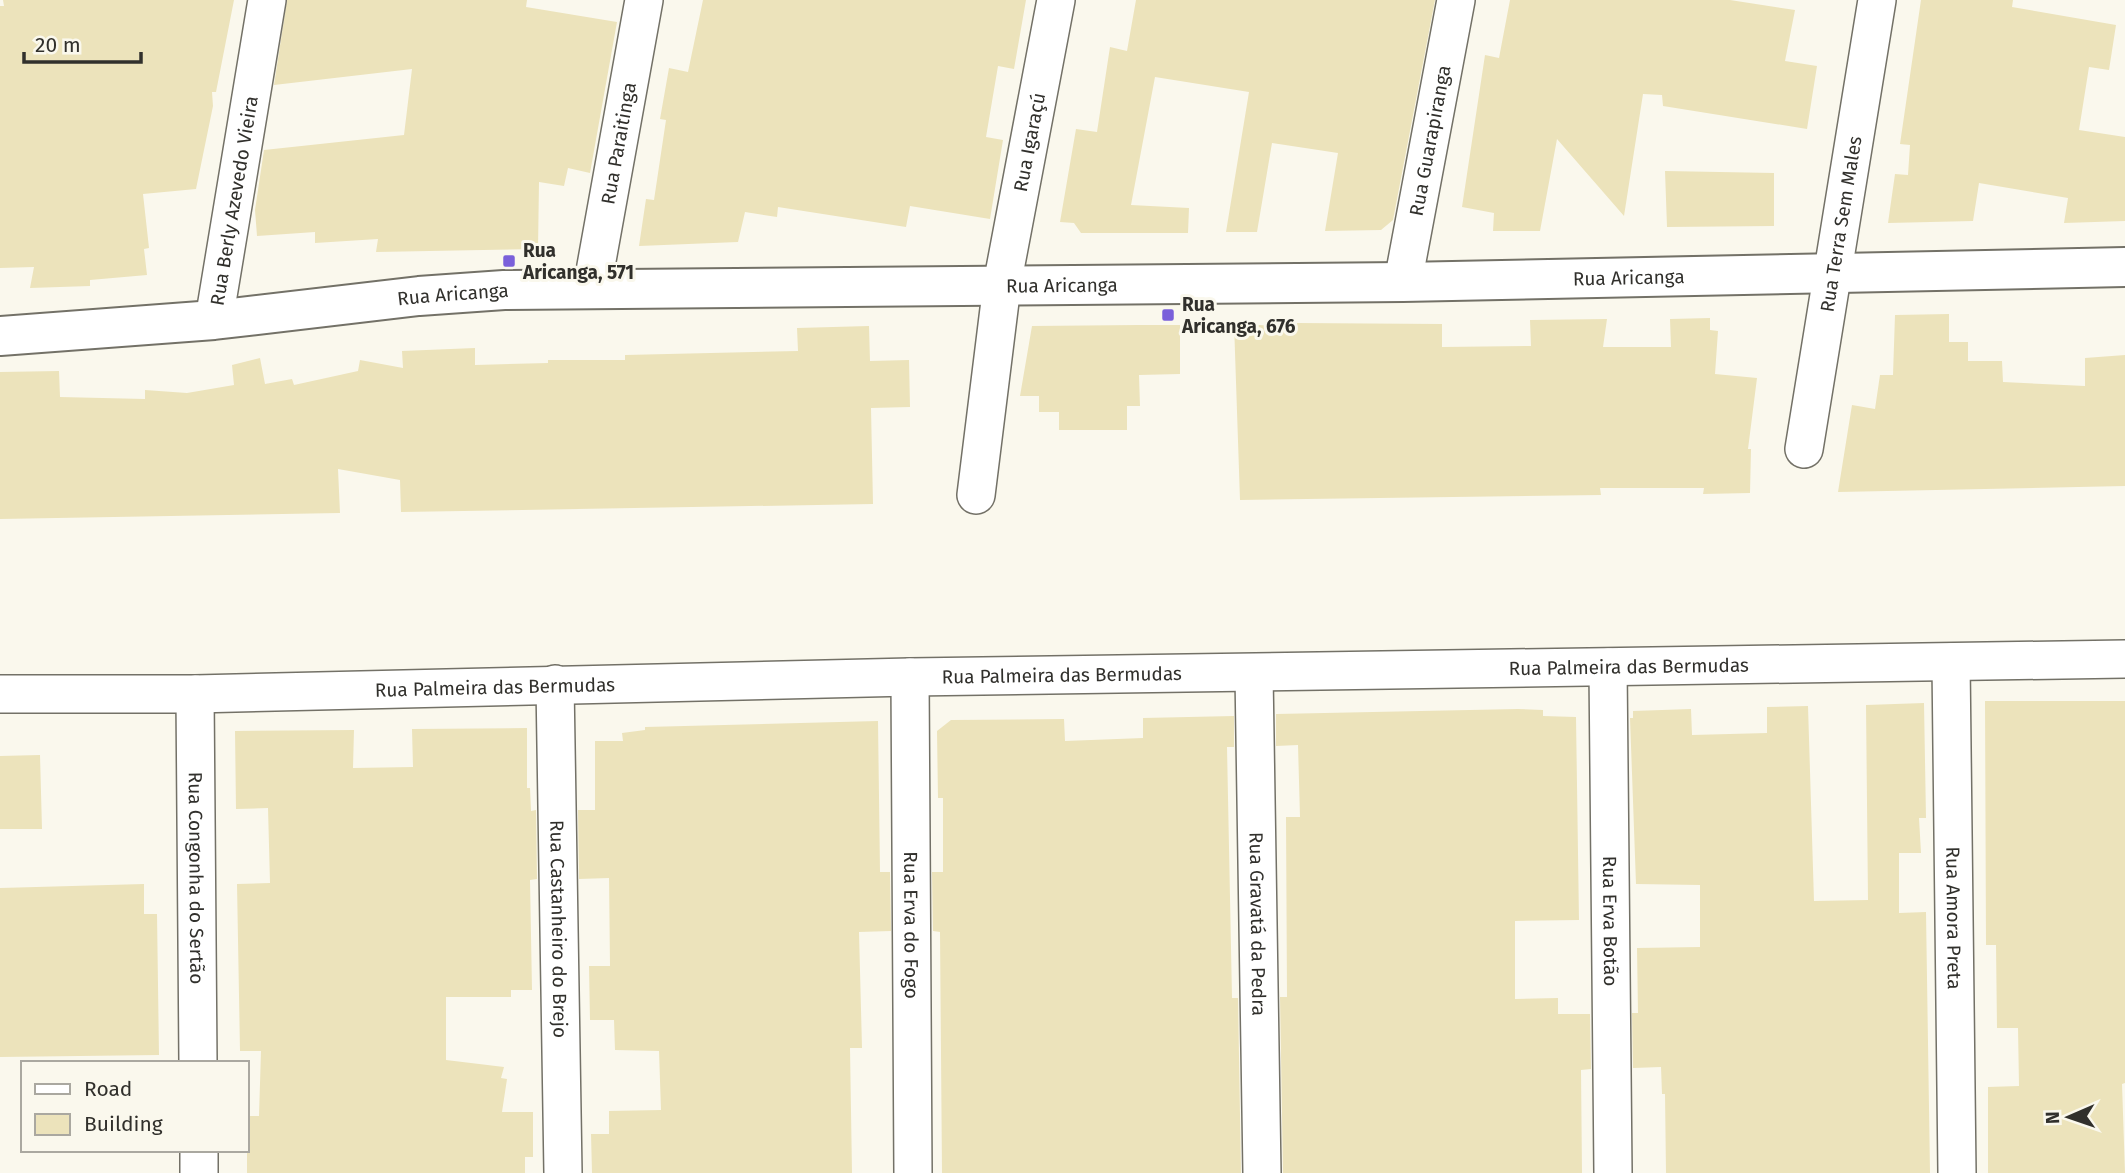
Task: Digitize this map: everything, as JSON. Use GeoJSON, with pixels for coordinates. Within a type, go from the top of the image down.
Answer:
{"type":"FeatureCollection","features":[{"type":"Feature","properties":{"kind":"street","name":"Rua Berly Azevedo Vieira"},"geometry":{"type":"LineString","coordinates":[[214,320],[267,0]]}},
{"type":"Feature","properties":{"kind":"street","name":"Rua Paraitinga"},"geometry":{"type":"LineString","coordinates":[[592,288],[644,0]]}},
{"type":"Feature","properties":{"kind":"street","name":"Rua Igaraçú"},"geometry":{"type":"LineString","coordinates":[[976,495],[1003,285],[1056,0]]}},
{"type":"Feature","properties":{"kind":"street","name":"Rua Guarapiranga"},"geometry":{"type":"LineString","coordinates":[[1403,282],[1457,0]]}},
{"type":"Feature","properties":{"kind":"street","name":"Rua Terra Sem Males"},"geometry":{"type":"LineString","coordinates":[[1804,449],[1877,0]]}},
{"type":"Feature","properties":{"kind":"street","name":"Rua Aricanga"},"geometry":{"type":"LineString","coordinates":[[0,336],[214,320],[419,296],[592,288],[1403,282],[2125,267]]}},
{"type":"Feature","properties":{"kind":"street","name":"Rua Palmeira das Bermudas"},"geometry":{"type":"LineString","coordinates":[[0,694],[195,694],[910,677],[2125,659]]}},
{"type":"Feature","properties":{"kind":"street","name":"Rua Amora Preta"},"geometry":{"type":"LineString","coordinates":[[1951,662],[1957,1173]]}},
{"type":"Feature","properties":{"kind":"street","name":"Rua Erva Botão"},"geometry":{"type":"LineString","coordinates":[[1608,667],[1613,1173]]}},
{"type":"Feature","properties":{"kind":"street","name":"Rua Gravatá da Pedra"},"geometry":{"type":"LineString","coordinates":[[1254,674],[1262,1173]]}},
{"type":"Feature","properties":{"kind":"street","name":"Rua Erva do Fogo"},"geometry":{"type":"LineString","coordinates":[[910,677],[914,1173]]}},
{"type":"Feature","properties":{"kind":"street","name":"Rua Castanheiro do Brejo"},"geometry":{"type":"LineString","coordinates":[[555,684],[563,1173]]}},
{"type":"Feature","properties":{"kind":"street","name":"Rua Congonha do Sertão"},"geometry":{"type":"LineString","coordinates":[[195,694],[198,1061]]}},
{"type":"Feature","properties":{"kind":"street"},"geometry":{"type":"LineString","coordinates":[[199,1152],[199,1173]]}},
{"type":"Feature","properties":{"kind":"building"},"geometry":{"type":"Polygon","coordinates":[[[3,0],[234,0],[216,92],[212,92],[213,106],[196,189],[143,194],[149,248],[144,249],[147,275],[90,280],[90,286],[30,288],[34,267],[0,268],[0,6],[4,6],[3,0]]]}},
{"type":"Feature","properties":{"kind":"building"},"geometry":{"type":"Polygon","coordinates":[[[287,0],[527,0],[526,7],[617,22],[590,173],[568,168],[564,186],[539,182],[538,249],[376,252],[378,239],[315,243],[315,232],[257,236],[255,210],[264,150],[404,135],[412,69],[274,85],[287,0]]]}},
{"type":"Feature","properties":{"kind":"building"},"geometry":{"type":"Polygon","coordinates":[[[703,0],[1026,0],[1014,69],[998,66],[986,137],[1003,140],[990,219],[910,206],[906,227],[778,207],[777,217],[745,212],[738,242],[639,246],[646,199],[654,200],[666,120],[660,119],[669,68],[688,72],[703,0]]]}},
{"type":"Feature","properties":{"kind":"building"},"geometry":{"type":"Polygon","coordinates":[[[1136,0],[1435,0],[1393,220],[1381,230],[1325,231],[1338,153],[1272,143],[1257,232],[1226,232],[1249,92],[1155,77],[1131,205],[1189,208],[1188,233],[1081,233],[1074,223],[1060,222],[1076,129],[1097,132],[1110,47],[1127,51],[1136,0]]]}},
{"type":"Feature","properties":{"kind":"building"},"geometry":{"type":"Polygon","coordinates":[[[1510,0],[1730,0],[1795,10],[1785,61],[1817,66],[1807,129],[1663,106],[1662,95],[1643,94],[1624,216],[1557,139],[1540,231],[1493,231],[1494,213],[1462,207],[1485,55],[1499,58],[1510,0]]]}},
{"type":"Feature","properties":{"kind":"building"},"geometry":{"type":"Polygon","coordinates":[[[1921,0],[2013,0],[2012,7],[2116,25],[2109,70],[2089,67],[2079,130],[2125,137],[2125,221],[2064,223],[2068,198],[1979,183],[1973,221],[1888,223],[1895,174],[1908,175],[1910,145],[1900,144],[1921,0]]]}},
{"type":"Feature","properties":{"kind":"building"},"geometry":{"type":"Polygon","coordinates":[[[1665,171],[1774,173],[1774,226],[1667,227],[1665,171]]]}},
{"type":"Feature","properties":{"kind":"building"},"geometry":{"type":"Polygon","coordinates":[[[1949,314],[1949,342],[1968,342],[1968,361],[2002,361],[2003,382],[2085,386],[2085,358],[2125,355],[2125,486],[1838,492],[1852,405],[1875,409],[1880,375],[1893,375],[1895,315],[1949,314]]]}},
{"type":"Feature","properties":{"kind":"building"},"geometry":{"type":"Polygon","coordinates":[[[1710,318],[1710,330],[1718,331],[1715,374],[1757,378],[1748,449],[1751,449],[1750,493],[1703,494],[1704,488],[1600,488],[1601,495],[1240,500],[1234,323],[1297,328],[1297,323],[1442,324],[1442,347],[1531,346],[1530,320],[1607,319],[1603,347],[1671,347],[1670,319],[1710,318]]]}},
{"type":"Feature","properties":{"kind":"building"},"geometry":{"type":"Polygon","coordinates":[[[1180,325],[1180,374],[1139,375],[1140,406],[1127,406],[1127,430],[1059,430],[1059,412],[1039,412],[1039,396],[1020,396],[1032,326],[1180,325]]]}},
{"type":"Feature","properties":{"kind":"building"},"geometry":{"type":"Polygon","coordinates":[[[869,326],[870,361],[909,360],[910,407],[871,408],[873,504],[401,512],[400,480],[338,469],[340,513],[0,519],[0,372],[59,371],[60,397],[145,399],[145,390],[187,393],[234,385],[232,365],[260,358],[265,384],[292,379],[294,385],[358,371],[360,360],[403,368],[402,351],[475,348],[475,365],[548,363],[548,360],[625,360],[625,355],[798,351],[797,328],[869,326]]]}},
{"type":"Feature","properties":{"kind":"building"},"geometry":{"type":"Polygon","coordinates":[[[1985,701],[2125,701],[2125,1083],[2122,1084],[2125,1173],[1988,1173],[1988,1087],[2019,1086],[2018,1028],[1997,1028],[1996,945],[1986,945],[1985,701]]]}},
{"type":"Feature","properties":{"kind":"building"},"geometry":{"type":"Polygon","coordinates":[[[1924,703],[1926,818],[1919,818],[1921,853],[1899,853],[1899,913],[1926,912],[1930,1173],[1666,1173],[1665,1094],[1662,1094],[1661,1067],[1633,1068],[1632,1013],[1638,1013],[1637,948],[1700,947],[1700,885],[1636,884],[1630,718],[1633,718],[1633,711],[1691,709],[1692,735],[1767,733],[1767,707],[1808,706],[1814,901],[1868,900],[1866,705],[1924,703]]]}},
{"type":"Feature","properties":{"kind":"building"},"geometry":{"type":"Polygon","coordinates":[[[1543,710],[1543,716],[1576,717],[1579,920],[1515,921],[1515,999],[1558,998],[1558,1014],[1590,1014],[1591,1069],[1581,1070],[1582,1173],[1283,1173],[1280,997],[1287,997],[1286,817],[1300,817],[1298,745],[1276,746],[1276,714],[1543,710]]]}},
{"type":"Feature","properties":{"kind":"building"},"geometry":{"type":"Polygon","coordinates":[[[1234,716],[1234,747],[1227,747],[1232,998],[1238,998],[1241,1173],[942,1173],[940,932],[933,931],[932,872],[943,872],[943,798],[938,798],[937,731],[951,720],[1064,719],[1065,741],[1143,738],[1143,718],[1234,716]]]}},
{"type":"Feature","properties":{"kind":"building"},"geometry":{"type":"Polygon","coordinates":[[[878,721],[880,872],[890,872],[891,931],[859,932],[862,1048],[850,1048],[852,1173],[592,1173],[591,1134],[609,1134],[609,1111],[661,1110],[659,1051],[615,1050],[614,1020],[590,1020],[589,966],[610,966],[609,878],[579,879],[578,810],[595,810],[595,741],[623,741],[622,733],[645,730],[645,727],[878,721]]]}},
{"type":"Feature","properties":{"kind":"building"},"geometry":{"type":"Polygon","coordinates":[[[527,728],[527,788],[530,788],[531,811],[536,810],[537,879],[530,880],[532,990],[511,990],[511,997],[446,997],[446,1060],[504,1067],[501,1078],[507,1079],[502,1112],[533,1112],[533,1157],[525,1157],[525,1173],[247,1173],[248,1116],[259,1116],[261,1051],[240,1051],[237,884],[270,883],[268,808],[236,809],[235,731],[354,730],[353,768],[413,767],[412,729],[527,728]]]}},
{"type":"Feature","properties":{"kind":"building"},"geometry":{"type":"Polygon","coordinates":[[[40,755],[42,829],[0,829],[0,756],[40,755]]]}},
{"type":"Feature","properties":{"kind":"building"},"geometry":{"type":"Polygon","coordinates":[[[144,884],[144,914],[157,914],[159,1055],[0,1057],[0,888],[144,884]]]}},
{"type":"Feature","properties":{"kind":"place","name":"Rua Aricanga, 571"},"geometry":{"type":"Point","coordinates":[509,261]}},
{"type":"Feature","properties":{"kind":"place","name":"Rua Aricanga, 676"},"geometry":{"type":"Point","coordinates":[1168,315]}}]}
